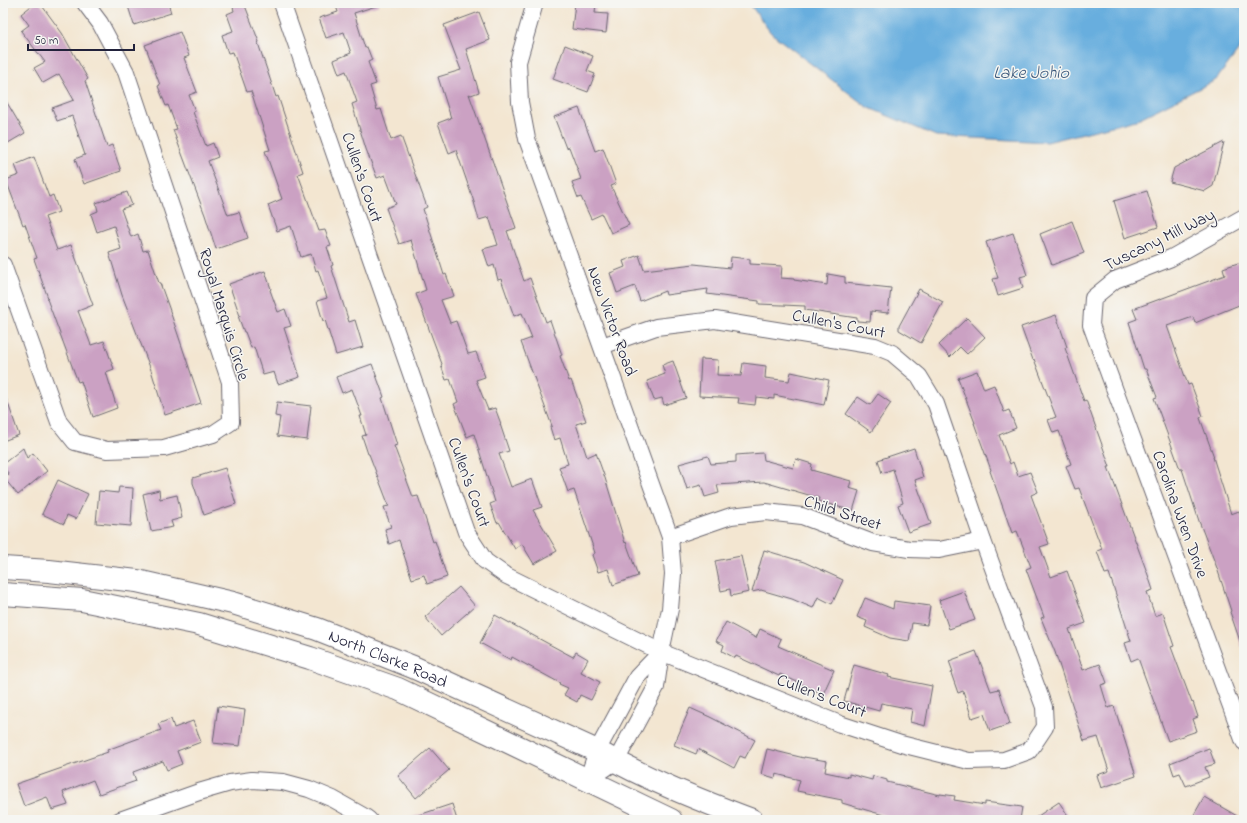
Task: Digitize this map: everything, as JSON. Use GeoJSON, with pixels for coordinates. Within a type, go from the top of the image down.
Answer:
{"type":"FeatureCollection","features":[{"type":"Feature","properties":{"kind":"street","name":"Royal Marquis Circle"},"geometry":{"type":"LineString","coordinates":[[3,265],[59,422],[75,442],[107,450],[164,448],[213,434],[232,422],[230,382],[126,72],[100,23],[85,3]]}},
{"type":"Feature","properties":{"kind":"street","name":"Cullen's Court"},"geometry":{"type":"LineString","coordinates":[[282,3],[466,532],[485,561],[505,575],[661,652],[840,724],[901,744],[969,761],[1004,760],[1029,751],[1045,727],[1044,707],[983,541],[936,404],[918,376],[892,353],[874,346],[715,320],[656,327],[602,346]]}},
{"type":"Feature","properties":{"kind":"street","name":"New Victor Road"},"geometry":{"type":"LineString","coordinates":[[535,3],[518,62],[520,102],[527,139],[670,537],[673,574],[670,609],[661,652],[656,687],[616,761],[587,781]]}},
{"type":"Feature","properties":{"kind":"street","name":"Tuscany Mill Way"},"geometry":{"type":"LineString","coordinates":[[1093,298],[1114,280],[1171,258],[1244,217]]}},
{"type":"Feature","properties":{"kind":"street","name":"Carolina Wren Drive"},"geometry":{"type":"LineString","coordinates":[[1093,298],[1091,325],[1244,742]]}},
{"type":"Feature","properties":{"kind":"street","name":"Child Street"},"geometry":{"type":"LineString","coordinates":[[670,537],[730,516],[766,512],[802,516],[873,543],[909,549],[939,550],[983,541]]}},
{"type":"Feature","properties":{"kind":"street","name":"North Clarke Road"},"geometry":{"type":"LineString","coordinates":[[3,568],[49,571],[137,581],[233,603],[317,629],[413,667],[597,751],[705,803],[752,820]]}},
{"type":"Feature","properties":{"kind":"street","name":"North Clarke Road"},"geometry":{"type":"LineString","coordinates":[[3,594],[82,600],[199,624],[310,658],[398,689],[670,820]]}},
{"type":"Feature","properties":{"kind":"street"},"geometry":{"type":"LineString","coordinates":[[587,781],[597,751],[637,677],[661,652]]}},
{"type":"Feature","properties":{"kind":"street"},"geometry":{"type":"LineString","coordinates":[[120,820],[199,792],[230,783],[252,780],[283,782],[309,789],[333,799],[369,820]]}},
{"type":"Feature","properties":{"kind":"water","name":"Lake Johio"},"geometry":{"type":"Polygon","coordinates":[[[749,3],[1244,3],[1244,43],[1216,80],[1136,120],[1047,142],[936,136],[867,107],[771,33],[749,3]]]}},
{"type":"Feature","properties":{"kind":"building"},"geometry":{"type":"Polygon","coordinates":[[[35,3],[40,3],[62,33],[88,79],[85,81],[107,147],[112,145],[121,171],[84,184],[75,159],[85,155],[72,116],[57,121],[52,108],[74,100],[59,74],[43,83],[34,68],[45,62],[21,31],[29,25],[21,14],[35,3]]]}},
{"type":"Feature","properties":{"kind":"building"},"geometry":{"type":"Polygon","coordinates":[[[127,3],[168,3],[171,13],[134,25],[127,3]]]}},
{"type":"Feature","properties":{"kind":"building"},"geometry":{"type":"Polygon","coordinates":[[[232,3],[244,3],[259,42],[258,43],[276,97],[278,96],[303,172],[298,174],[319,231],[325,230],[331,246],[327,247],[333,265],[331,266],[349,322],[355,320],[363,347],[336,355],[325,320],[323,321],[317,301],[327,298],[311,254],[301,257],[291,226],[277,231],[268,205],[282,199],[265,151],[270,150],[251,91],[247,92],[233,52],[228,53],[222,35],[233,31],[227,14],[234,11],[232,3]]]}},
{"type":"Feature","properties":{"kind":"building"},"geometry":{"type":"Polygon","coordinates":[[[335,3],[379,3],[379,5],[354,13],[365,48],[367,47],[372,60],[368,62],[376,84],[370,86],[377,110],[381,109],[391,140],[401,136],[427,207],[423,209],[444,275],[446,274],[454,296],[441,300],[450,323],[456,321],[468,354],[476,352],[485,377],[476,380],[488,410],[495,408],[509,451],[499,454],[511,487],[532,479],[542,507],[533,510],[557,551],[534,564],[522,544],[515,549],[499,522],[497,523],[490,504],[495,502],[474,434],[467,437],[454,404],[458,402],[450,379],[446,380],[441,365],[442,364],[416,294],[426,290],[411,240],[399,244],[386,208],[396,204],[385,175],[377,178],[352,104],[357,102],[346,71],[339,74],[334,60],[351,53],[344,32],[326,38],[319,18],[338,12],[335,3]]]}},
{"type":"Feature","properties":{"kind":"building"},"geometry":{"type":"Polygon","coordinates":[[[575,3],[596,3],[595,13],[608,14],[606,33],[572,29],[575,3]]]}},
{"type":"Feature","properties":{"kind":"building"},"geometry":{"type":"Polygon","coordinates":[[[479,12],[490,40],[466,49],[479,92],[471,95],[469,94],[516,228],[507,231],[524,281],[530,278],[546,322],[550,320],[562,355],[560,356],[569,381],[571,380],[586,421],[576,424],[587,457],[596,453],[625,543],[626,542],[638,576],[613,585],[608,569],[598,572],[592,555],[595,553],[574,490],[568,492],[559,467],[568,464],[560,438],[554,440],[550,427],[552,426],[521,342],[532,338],[522,313],[514,316],[501,279],[498,280],[494,265],[489,267],[483,249],[498,245],[489,217],[479,220],[456,150],[449,153],[438,123],[451,118],[438,77],[461,70],[444,25],[479,12]]]}},
{"type":"Feature","properties":{"kind":"building"},"geometry":{"type":"Polygon","coordinates":[[[180,32],[189,56],[184,58],[197,92],[189,95],[195,111],[193,112],[206,146],[213,143],[218,157],[208,161],[228,215],[239,212],[248,238],[216,249],[205,215],[173,130],[177,129],[168,105],[166,106],[158,86],[160,85],[145,45],[180,32]]]}},
{"type":"Feature","properties":{"kind":"building"},"geometry":{"type":"Polygon","coordinates":[[[565,45],[593,56],[587,71],[595,74],[588,92],[553,79],[565,45]]]}},
{"type":"Feature","properties":{"kind":"building"},"geometry":{"type":"Polygon","coordinates":[[[3,96],[25,133],[3,146],[3,96]]]}},
{"type":"Feature","properties":{"kind":"building"},"geometry":{"type":"Polygon","coordinates":[[[579,108],[595,151],[603,148],[616,184],[611,186],[629,225],[611,233],[602,214],[591,219],[581,197],[578,198],[572,182],[581,179],[569,147],[566,148],[554,117],[579,108]]]}},
{"type":"Feature","properties":{"kind":"building"},"geometry":{"type":"Polygon","coordinates":[[[1224,142],[1213,186],[1205,191],[1170,182],[1174,168],[1224,142]]]}},
{"type":"Feature","properties":{"kind":"building"},"geometry":{"type":"Polygon","coordinates":[[[34,157],[49,197],[53,195],[59,212],[45,217],[57,250],[71,245],[93,305],[78,311],[91,345],[104,341],[114,369],[106,372],[117,408],[93,417],[81,381],[78,382],[47,299],[48,298],[34,259],[37,258],[25,224],[23,225],[6,180],[19,175],[15,165],[34,157]]]}},
{"type":"Feature","properties":{"kind":"building"},"geometry":{"type":"Polygon","coordinates":[[[1147,191],[1158,227],[1125,238],[1114,201],[1147,191]]]}},
{"type":"Feature","properties":{"kind":"building"},"geometry":{"type":"Polygon","coordinates":[[[127,192],[132,205],[121,209],[131,237],[138,234],[143,251],[148,250],[201,403],[165,415],[151,370],[122,295],[109,253],[121,249],[114,226],[97,232],[91,214],[98,211],[96,203],[127,192]]]}},
{"type":"Feature","properties":{"kind":"building"},"geometry":{"type":"Polygon","coordinates":[[[1072,221],[1084,253],[1052,265],[1040,234],[1072,221]]]}},
{"type":"Feature","properties":{"kind":"building"},"geometry":{"type":"Polygon","coordinates":[[[1013,233],[1027,275],[1020,277],[1023,288],[998,296],[993,279],[998,278],[986,242],[1013,233]]]}},
{"type":"Feature","properties":{"kind":"building"},"geometry":{"type":"Polygon","coordinates":[[[639,255],[644,270],[694,264],[730,268],[731,257],[750,259],[750,264],[782,266],[781,278],[827,285],[828,274],[845,277],[845,283],[891,288],[888,313],[871,311],[870,322],[857,321],[857,318],[805,310],[805,306],[759,304],[759,301],[707,294],[708,289],[666,295],[665,291],[640,301],[635,286],[617,293],[610,273],[625,267],[623,261],[639,255]]]}},
{"type":"Feature","properties":{"kind":"building"},"geometry":{"type":"Polygon","coordinates":[[[1244,261],[1244,303],[1195,323],[1193,317],[1167,326],[1188,385],[1191,384],[1203,416],[1200,418],[1214,457],[1231,514],[1239,511],[1244,523],[1244,647],[1242,647],[1217,568],[1199,521],[1182,469],[1180,469],[1154,398],[1157,397],[1146,369],[1144,369],[1129,322],[1137,319],[1133,309],[1225,275],[1223,268],[1244,261]]]}},
{"type":"Feature","properties":{"kind":"building"},"geometry":{"type":"Polygon","coordinates":[[[265,271],[278,312],[285,309],[291,326],[284,328],[300,377],[278,384],[274,372],[263,375],[254,347],[251,348],[238,316],[240,316],[229,284],[265,271]]]}},
{"type":"Feature","properties":{"kind":"building"},"geometry":{"type":"Polygon","coordinates":[[[919,289],[943,302],[921,343],[899,330],[899,326],[919,289]]]}},
{"type":"Feature","properties":{"kind":"building"},"geometry":{"type":"Polygon","coordinates":[[[1056,315],[1067,347],[1065,348],[1084,401],[1086,400],[1110,467],[1108,467],[1153,590],[1147,592],[1155,616],[1163,613],[1174,646],[1171,647],[1198,717],[1193,719],[1197,731],[1168,741],[1138,658],[1131,661],[1125,643],[1131,641],[1109,573],[1105,574],[1097,551],[1102,549],[1079,488],[1075,489],[1066,466],[1071,464],[1059,431],[1053,433],[1048,420],[1056,417],[1021,327],[1056,315]]]}},
{"type":"Feature","properties":{"kind":"building"},"geometry":{"type":"Polygon","coordinates":[[[967,318],[985,337],[967,354],[960,347],[950,357],[939,345],[967,318]]]}},
{"type":"Feature","properties":{"kind":"building"},"geometry":{"type":"Polygon","coordinates":[[[701,359],[718,360],[717,375],[741,376],[743,363],[766,366],[765,378],[789,381],[791,372],[829,380],[824,405],[774,395],[774,399],[756,397],[755,405],[738,403],[739,398],[699,396],[701,359]]]}},
{"type":"Feature","properties":{"kind":"building"},"geometry":{"type":"Polygon","coordinates":[[[673,361],[686,398],[664,405],[662,398],[654,400],[647,381],[665,374],[662,365],[673,361]]]}},
{"type":"Feature","properties":{"kind":"building"},"geometry":{"type":"Polygon","coordinates":[[[372,364],[384,397],[382,398],[397,445],[394,446],[413,497],[418,496],[433,542],[435,541],[447,577],[427,584],[424,575],[412,579],[399,540],[389,544],[385,529],[391,527],[384,507],[389,506],[362,436],[366,435],[360,416],[362,416],[352,389],[342,393],[336,377],[372,364]]]}},
{"type":"Feature","properties":{"kind":"building"},"geometry":{"type":"Polygon","coordinates":[[[977,371],[984,389],[994,385],[1004,412],[1009,410],[1016,428],[999,435],[1010,464],[1013,462],[1018,476],[1030,472],[1038,492],[1031,495],[1049,544],[1040,547],[1051,577],[1067,571],[1086,623],[1069,629],[1083,670],[1100,664],[1107,683],[1101,685],[1108,708],[1114,706],[1136,776],[1101,788],[1097,775],[1109,771],[1098,737],[1084,741],[1055,652],[1041,618],[1044,617],[1026,569],[1031,567],[1017,531],[1012,533],[975,423],[958,378],[977,371]]]}},
{"type":"Feature","properties":{"kind":"building"},"geometry":{"type":"Polygon","coordinates":[[[878,394],[891,403],[871,432],[846,414],[858,397],[870,405],[878,394]]]}},
{"type":"Feature","properties":{"kind":"building"},"geometry":{"type":"Polygon","coordinates":[[[3,395],[5,395],[19,435],[3,441],[3,395]]]}},
{"type":"Feature","properties":{"kind":"building"},"geometry":{"type":"Polygon","coordinates":[[[277,402],[311,406],[307,440],[277,436],[280,417],[275,416],[277,402]]]}},
{"type":"Feature","properties":{"kind":"building"},"geometry":{"type":"Polygon","coordinates":[[[23,448],[27,458],[33,453],[47,471],[18,495],[4,478],[9,474],[3,467],[3,464],[23,448]]]}},
{"type":"Feature","properties":{"kind":"building"},"geometry":{"type":"Polygon","coordinates":[[[914,448],[923,477],[915,480],[931,524],[908,532],[898,505],[903,503],[893,469],[882,473],[878,460],[914,448]]]}},
{"type":"Feature","properties":{"kind":"building"},"geometry":{"type":"Polygon","coordinates":[[[763,453],[764,460],[793,468],[796,459],[812,464],[811,470],[851,481],[849,488],[859,491],[853,511],[818,501],[819,498],[764,482],[717,485],[719,493],[705,497],[701,485],[687,489],[679,464],[708,456],[711,464],[736,462],[736,455],[763,453]]]}},
{"type":"Feature","properties":{"kind":"building"},"geometry":{"type":"Polygon","coordinates":[[[225,468],[236,504],[204,515],[193,483],[193,478],[225,468]]]}},
{"type":"Feature","properties":{"kind":"building"},"geometry":{"type":"Polygon","coordinates":[[[58,480],[88,494],[76,519],[67,515],[64,524],[42,514],[58,480]]]}},
{"type":"Feature","properties":{"kind":"building"},"geometry":{"type":"Polygon","coordinates":[[[119,487],[133,488],[131,526],[96,523],[99,491],[118,493],[119,487]]]}},
{"type":"Feature","properties":{"kind":"building"},"geometry":{"type":"Polygon","coordinates":[[[159,490],[160,499],[177,495],[182,518],[171,521],[173,527],[151,531],[143,494],[159,490]]]}},
{"type":"Feature","properties":{"kind":"building"},"geometry":{"type":"Polygon","coordinates":[[[764,550],[804,562],[843,580],[832,604],[818,597],[813,608],[792,599],[761,590],[752,592],[764,550]]]}},
{"type":"Feature","properties":{"kind":"building"},"geometry":{"type":"Polygon","coordinates":[[[741,556],[749,592],[731,596],[730,589],[721,591],[715,561],[741,556]]]}},
{"type":"Feature","properties":{"kind":"building"},"geometry":{"type":"Polygon","coordinates":[[[459,587],[475,606],[441,636],[425,617],[459,587]]]}},
{"type":"Feature","properties":{"kind":"building"},"geometry":{"type":"Polygon","coordinates":[[[964,591],[975,620],[949,629],[939,600],[964,591]]]}},
{"type":"Feature","properties":{"kind":"building"},"geometry":{"type":"Polygon","coordinates":[[[865,598],[893,609],[894,601],[930,606],[927,625],[912,623],[909,641],[890,638],[865,627],[867,621],[857,617],[865,598]]]}},
{"type":"Feature","properties":{"kind":"building"},"geometry":{"type":"Polygon","coordinates":[[[495,615],[573,657],[576,652],[588,659],[581,672],[600,682],[591,700],[580,695],[577,702],[564,695],[568,688],[559,684],[560,683],[512,657],[511,660],[480,643],[495,615]]]}},
{"type":"Feature","properties":{"kind":"building"},"geometry":{"type":"Polygon","coordinates":[[[726,622],[756,638],[760,629],[781,639],[778,646],[834,670],[823,694],[780,674],[779,676],[722,651],[724,645],[716,641],[726,622]]]}},
{"type":"Feature","properties":{"kind":"building"},"geometry":{"type":"Polygon","coordinates":[[[976,651],[991,691],[999,689],[1010,724],[990,731],[984,714],[972,718],[963,691],[958,693],[951,673],[953,672],[949,661],[976,651]]]}},
{"type":"Feature","properties":{"kind":"building"},"geometry":{"type":"Polygon","coordinates":[[[854,665],[889,675],[888,677],[932,686],[925,726],[910,722],[912,709],[881,703],[879,711],[844,701],[854,665]]]}},
{"type":"Feature","properties":{"kind":"building"},"geometry":{"type":"Polygon","coordinates":[[[218,706],[245,710],[240,746],[213,743],[218,706]]]}},
{"type":"Feature","properties":{"kind":"building"},"geometry":{"type":"Polygon","coordinates":[[[690,708],[755,740],[745,758],[740,756],[734,768],[698,749],[696,754],[674,745],[690,708]]]}},
{"type":"Feature","properties":{"kind":"building"},"geometry":{"type":"Polygon","coordinates":[[[171,719],[174,728],[193,721],[201,742],[177,751],[182,764],[167,770],[163,761],[133,772],[136,781],[99,794],[93,780],[63,792],[68,805],[52,810],[47,797],[24,806],[16,784],[108,752],[107,750],[161,730],[158,724],[171,719]]]}},
{"type":"Feature","properties":{"kind":"building"},"geometry":{"type":"Polygon","coordinates":[[[430,748],[449,770],[416,798],[398,776],[430,748]]]}},
{"type":"Feature","properties":{"kind":"building"},"geometry":{"type":"Polygon","coordinates":[[[1209,748],[1215,764],[1205,767],[1209,777],[1186,786],[1180,773],[1174,775],[1170,763],[1209,748]]]}},
{"type":"Feature","properties":{"kind":"building"},"geometry":{"type":"Polygon","coordinates":[[[767,749],[804,758],[827,761],[825,772],[849,777],[849,774],[872,780],[873,776],[887,780],[887,782],[940,795],[955,796],[954,800],[985,805],[985,802],[1022,807],[1020,820],[893,820],[886,818],[887,816],[842,803],[842,800],[797,791],[800,780],[776,774],[775,778],[761,774],[767,749]]]}},
{"type":"Feature","properties":{"kind":"building"},"geometry":{"type":"Polygon","coordinates":[[[1204,797],[1244,820],[1191,820],[1204,797]]]}},
{"type":"Feature","properties":{"kind":"building"},"geometry":{"type":"Polygon","coordinates":[[[1059,802],[1071,820],[1032,820],[1059,802]]]}},
{"type":"Feature","properties":{"kind":"building"},"geometry":{"type":"Polygon","coordinates":[[[452,804],[457,820],[411,820],[410,818],[452,804]]]}}]}
